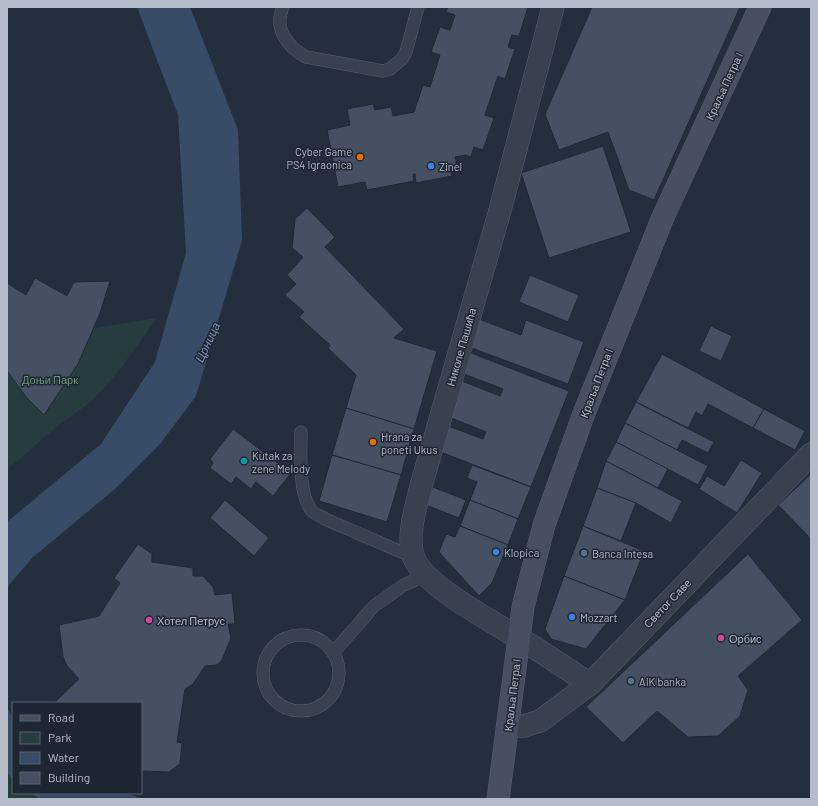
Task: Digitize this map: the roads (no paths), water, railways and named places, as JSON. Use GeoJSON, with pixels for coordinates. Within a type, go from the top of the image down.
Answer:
{"type":"FeatureCollection","features":[{"type":"Feature","properties":{"kind":"main road","name":"Краља Петра I"},"geometry":{"type":"LineString","coordinates":[[499,790],[524,603],[544,526],[583,416],[663,216],[760,7]]}},
{"type":"Feature","properties":{"kind":"street","name":"Николе Пашића"},"geometry":{"type":"LineString","coordinates":[[553,7],[499,214],[421,486],[412,528],[414,557],[419,568],[426,575],[474,612],[519,638],[590,684]]}},
{"type":"Feature","properties":{"kind":"street","name":"Светог Саве"},"geometry":{"type":"LineString","coordinates":[[508,726],[524,726],[540,721],[590,684],[811,454]]}},
{"type":"Feature","properties":{"kind":"lane"},"geometry":{"type":"LineString","coordinates":[[283,7],[280,14],[280,28],[288,43],[296,51],[306,57],[383,71],[396,64],[406,52],[417,7]]}},
{"type":"Feature","properties":{"kind":"lane"},"geometry":{"type":"LineString","coordinates":[[301,432],[303,486],[307,501],[312,511],[326,519],[414,557]]}},
{"type":"Feature","properties":{"kind":"lane"},"geometry":{"type":"LineString","coordinates":[[333,653],[374,606],[404,585],[426,575]]}},
{"type":"Feature","properties":{"kind":"lane"},"geometry":{"type":"LineString","coordinates":[[299,635],[312,637],[324,643],[333,653],[338,665],[338,678],[334,691],[326,701],[315,708],[302,711],[289,709],[278,703],[269,694],[264,681],[263,668],[267,655],[275,645],[286,638],[299,635]]}},
{"type":"Feature","properties":{"kind":"water","name":"Црница"},"geometry":{"type":"Polygon","coordinates":[[[137,7],[190,7],[238,130],[242,240],[196,396],[160,444],[116,488],[32,558],[9,585],[7,592],[7,522],[101,444],[155,362],[186,253],[178,115],[137,7]]]}},
{"type":"Feature","properties":{"kind":"water"},"geometry":{"type":"Polygon","coordinates":[[[7,707],[12,717],[12,779],[7,773],[7,707]]]}},
{"type":"Feature","properties":{"kind":"water"},"geometry":{"type":"Polygon","coordinates":[[[32,794],[127,794],[144,799],[40,799],[32,794]]]}},
{"type":"Feature","properties":{"kind":"place","name":"Cyber Game PS4 Igraonica"},"geometry":{"type":"Point","coordinates":[360,157]}},
{"type":"Feature","properties":{"kind":"place","name":"Zinel"},"geometry":{"type":"Point","coordinates":[431,166]}},
{"type":"Feature","properties":{"kind":"place","name":"Hrana za poneti Ukus"},"geometry":{"type":"Point","coordinates":[373,442]}},
{"type":"Feature","properties":{"kind":"place","name":"Kutak za zene Melody"},"geometry":{"type":"Point","coordinates":[244,461]}},
{"type":"Feature","properties":{"kind":"place","name":"Klopica"},"geometry":{"type":"Point","coordinates":[496,552]}},
{"type":"Feature","properties":{"kind":"place","name":"Banca Intesa"},"geometry":{"type":"Point","coordinates":[584,553]}},
{"type":"Feature","properties":{"kind":"place","name":"Mozzart"},"geometry":{"type":"Point","coordinates":[572,617]}},
{"type":"Feature","properties":{"kind":"place","name":"Хотел Петрус"},"geometry":{"type":"Point","coordinates":[149,620]}},
{"type":"Feature","properties":{"kind":"place","name":"Орбис"},"geometry":{"type":"Point","coordinates":[721,638]}},
{"type":"Feature","properties":{"kind":"place","name":"AIK banka"},"geometry":{"type":"Point","coordinates":[631,681]}},
{"type":"Feature","properties":{"kind":"park label","name":"Доњи Парк"},"geometry":{"type":"Point","coordinates":[50,379]}}]}
